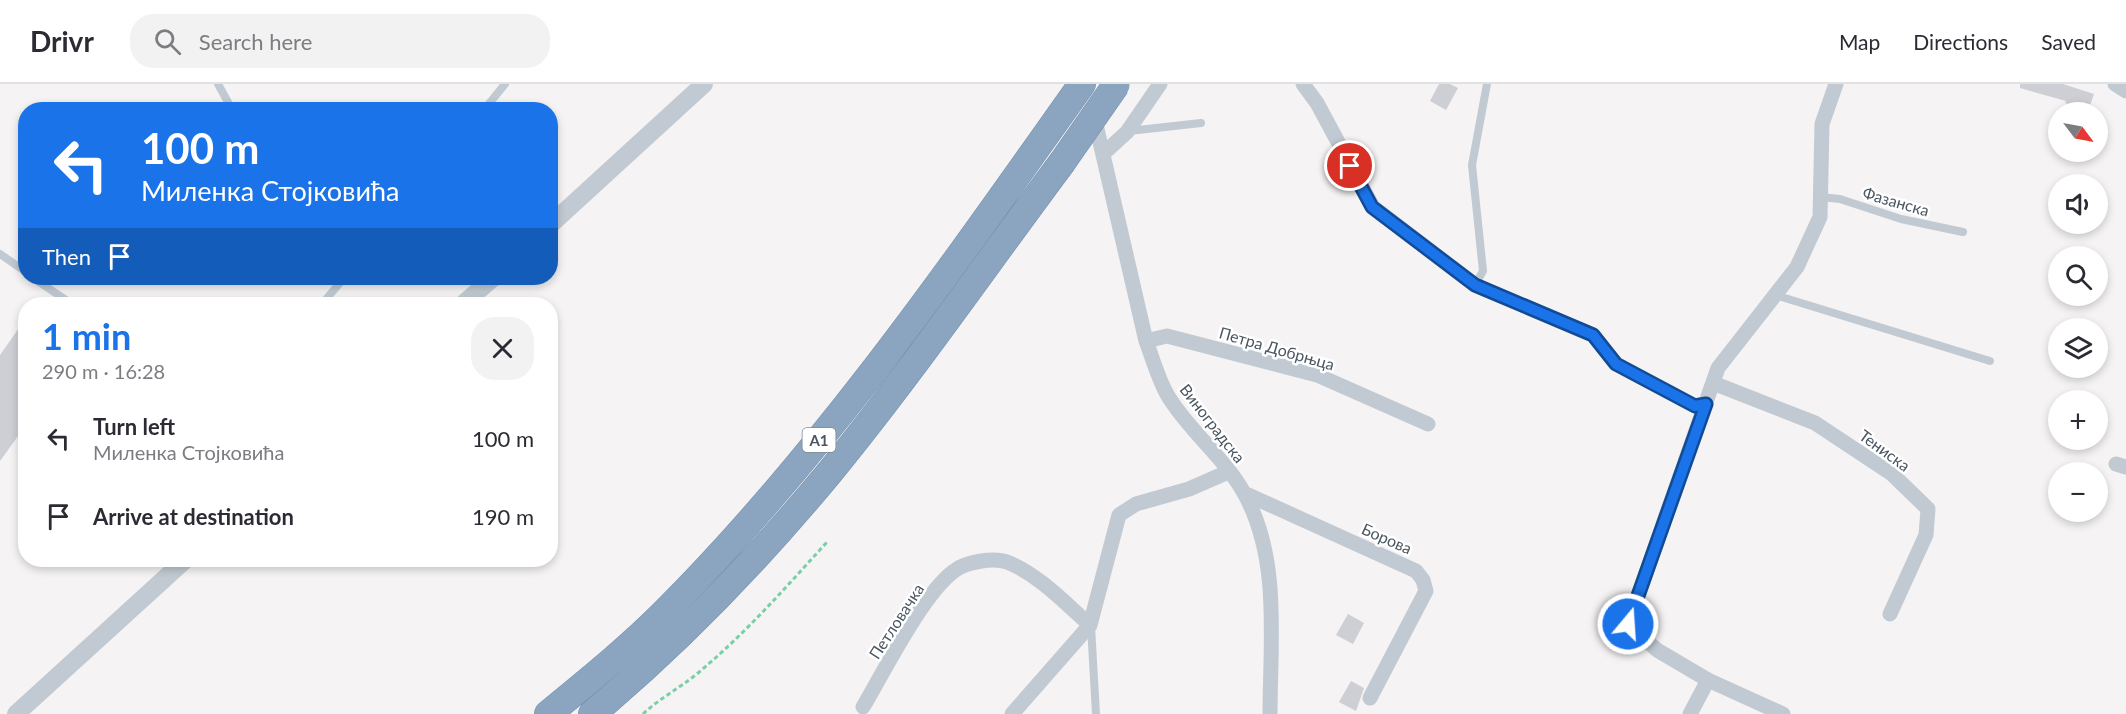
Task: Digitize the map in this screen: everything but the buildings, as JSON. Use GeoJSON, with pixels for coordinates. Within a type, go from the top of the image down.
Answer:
{"type":"FeatureCollection","features":[{"type":"Feature","properties":{"kind":"highway","name":"A1"},"geometry":{"type":"LineString","coordinates":[[548,714],[662,615],[782,484],[875,368],[1082,84]]}},
{"type":"Feature","properties":{"kind":"highway","name":"A1"},"geometry":{"type":"LineString","coordinates":[[592,714],[699,616],[790,519],[927,347],[1116,85]]}},
{"type":"Feature","properties":{"kind":"street"},"geometry":{"type":"LineString","coordinates":[[558,218],[704,84]]}},
{"type":"Feature","properties":{"kind":"street","name":"Виноградска"},"geometry":{"type":"LineString","coordinates":[[1087,84],[1146,341],[1168,396],[1244,493],[1258,527],[1270,579],[1270,714]]}},
{"type":"Feature","properties":{"kind":"street"},"geometry":{"type":"LineString","coordinates":[[1103,154],[1127,132],[1160,84]]}},
{"type":"Feature","properties":{"kind":"street"},"geometry":{"type":"LineString","coordinates":[[1303,84],[1317,103],[1372,207],[1475,285],[1593,335],[1616,364],[1695,406],[1706,404]]}},
{"type":"Feature","properties":{"kind":"street"},"geometry":{"type":"LineString","coordinates":[[1783,714],[1708,680],[1657,650],[1628,624],[1718,368],[1797,267],[1820,218],[1822,124],[1836,84]]}},
{"type":"Feature","properties":{"kind":"street"},"geometry":{"type":"LineString","coordinates":[[2115,84],[2126,91]]}},
{"type":"Feature","properties":{"kind":"street"},"geometry":{"type":"LineString","coordinates":[[471,297],[485,285]]}},
{"type":"Feature","properties":{"kind":"street","name":"Петра Добрњца"},"geometry":{"type":"LineString","coordinates":[[1146,341],[1167,336],[1317,375],[1428,424]]}},
{"type":"Feature","properties":{"kind":"street","name":"Тениска"},"geometry":{"type":"LineString","coordinates":[[1713,383],[1815,423],[1892,474],[1928,508],[1926,535],[1890,614]]}},
{"type":"Feature","properties":{"kind":"street"},"geometry":{"type":"LineString","coordinates":[[1012,714],[1090,625],[1119,515],[1136,504],[1189,489],[1228,472]]}},
{"type":"Feature","properties":{"kind":"street","name":"Борова"},"geometry":{"type":"LineString","coordinates":[[1244,493],[1416,571],[1423,580],[1426,591],[1370,698]]}},
{"type":"Feature","properties":{"kind":"street","name":"Петловачка"},"geometry":{"type":"LineString","coordinates":[[863,707],[924,604],[955,570],[982,561],[1005,561],[1035,578],[1090,625]]}},
{"type":"Feature","properties":{"kind":"street"},"geometry":{"type":"LineString","coordinates":[[16,714],[177,567]]}},
{"type":"Feature","properties":{"kind":"street"},"geometry":{"type":"LineString","coordinates":[[1690,714],[1708,680]]}},
{"type":"Feature","properties":{"kind":"lane"},"geometry":{"type":"LineString","coordinates":[[218,84],[228,102]]}},
{"type":"Feature","properties":{"kind":"lane"},"geometry":{"type":"LineString","coordinates":[[490,102],[505,84]]}},
{"type":"Feature","properties":{"kind":"lane"},"geometry":{"type":"LineString","coordinates":[[1475,285],[1483,271],[1472,165],[1487,84]]}},
{"type":"Feature","properties":{"kind":"lane"},"geometry":{"type":"LineString","coordinates":[[1127,132],[1201,123]]}},
{"type":"Feature","properties":{"kind":"lane","name":"Фазанска"},"geometry":{"type":"LineString","coordinates":[[1821,197],[1840,199],[1901,219],[1964,232]]}},
{"type":"Feature","properties":{"kind":"lane"},"geometry":{"type":"LineString","coordinates":[[0,254],[18,266]]}},
{"type":"Feature","properties":{"kind":"lane"},"geometry":{"type":"LineString","coordinates":[[44,285],[62,297]]}},
{"type":"Feature","properties":{"kind":"lane"},"geometry":{"type":"LineString","coordinates":[[328,297],[338,285]]}},
{"type":"Feature","properties":{"kind":"lane"},"geometry":{"type":"LineString","coordinates":[[1775,295],[1990,361]]}},
{"type":"Feature","properties":{"kind":"lane"},"geometry":{"type":"LineString","coordinates":[[1090,625],[1095,714]]}},
{"type":"Feature","properties":{"kind":"path"},"geometry":{"type":"LineString","coordinates":[[643,714],[660,698],[697,674],[754,623],[828,541]]}},
{"type":"Feature","properties":{"kind":"route"},"geometry":{"type":"LineString","coordinates":[[1350,166],[1372,207],[1475,285],[1593,335],[1616,364],[1695,406],[1706,404],[1628,624]]}}]}
